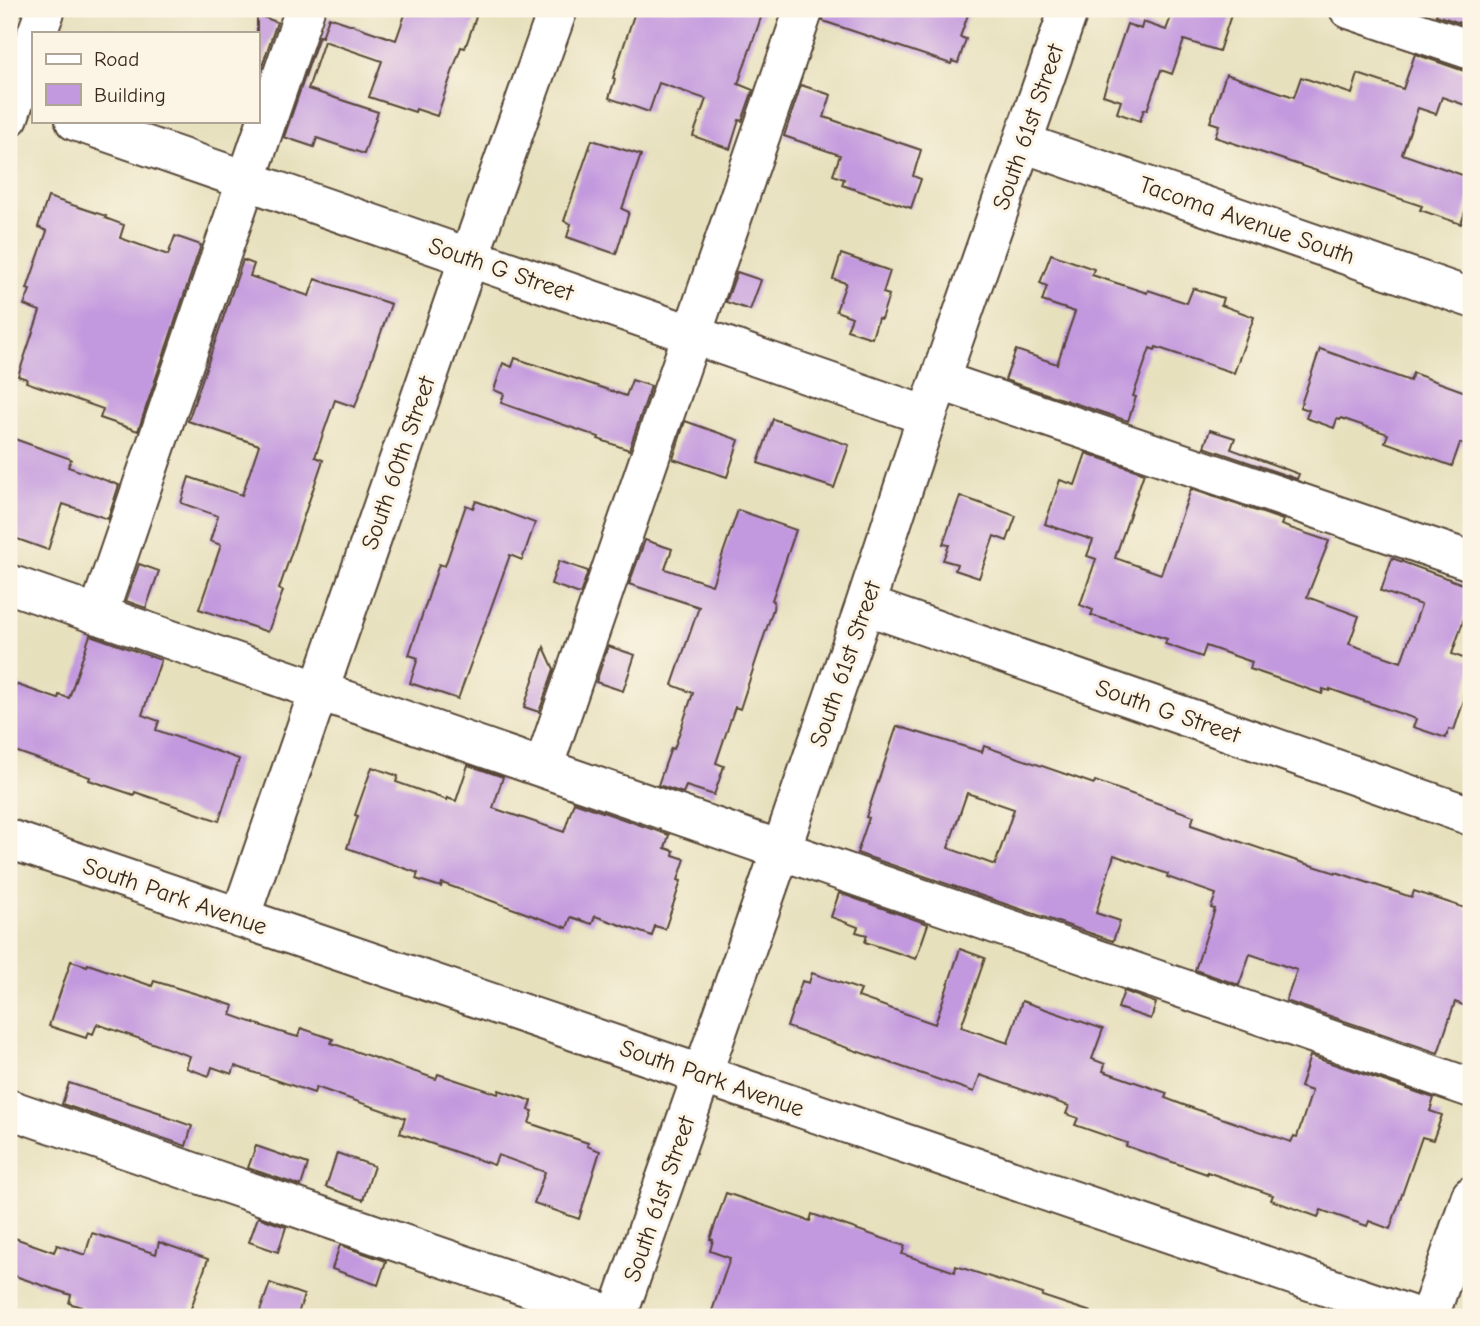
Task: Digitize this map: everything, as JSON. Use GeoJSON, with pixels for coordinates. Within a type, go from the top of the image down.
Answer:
{"type":"FeatureCollection","features":[{"type":"Feature","properties":{"kind":"street"},"geometry":{"type":"LineString","coordinates":[[37,32],[46,9]]}},
{"type":"Feature","properties":{"kind":"street"},"geometry":{"type":"LineString","coordinates":[[98,615],[305,9]]}},
{"type":"Feature","properties":{"kind":"street","name":"South 60th Street"},"geometry":{"type":"LineString","coordinates":[[240,918],[558,9]]}},
{"type":"Feature","properties":{"kind":"street"},"geometry":{"type":"LineString","coordinates":[[543,768],[804,9]]}},
{"type":"Feature","properties":{"kind":"street","name":"South 61st Street"},"geometry":{"type":"LineString","coordinates":[[616,1317],[703,1075],[927,416],[1069,9]]}},
{"type":"Feature","properties":{"kind":"street"},"geometry":{"type":"LineString","coordinates":[[1349,9],[1471,50]]}},
{"type":"Feature","properties":{"kind":"street"},"geometry":{"type":"LineString","coordinates":[[16,105],[32,49]]}},
{"type":"Feature","properties":{"kind":"street","name":"South G Street"},"geometry":{"type":"LineString","coordinates":[[78,122],[927,416]]}},
{"type":"Feature","properties":{"kind":"street","name":"Tacoma Avenue South"},"geometry":{"type":"LineString","coordinates":[[1023,143],[1471,298]]}},
{"type":"Feature","properties":{"kind":"street"},"geometry":{"type":"LineString","coordinates":[[941,381],[1471,561]]}},
{"type":"Feature","properties":{"kind":"street"},"geometry":{"type":"LineString","coordinates":[[9,584],[1471,1088]]}},
{"type":"Feature","properties":{"kind":"street","name":"South G Street"},"geometry":{"type":"LineString","coordinates":[[865,604],[1471,817]]}},
{"type":"Feature","properties":{"kind":"street","name":"South Park Avenue"},"geometry":{"type":"LineString","coordinates":[[9,839],[1416,1317]]}},
{"type":"Feature","properties":{"kind":"street"},"geometry":{"type":"LineString","coordinates":[[9,1109],[616,1317]]}},
{"type":"Feature","properties":{"kind":"street"},"geometry":{"type":"LineString","coordinates":[[1429,1317],[1471,1196]]}},
{"type":"Feature","properties":{"kind":"building"},"geometry":{"type":"Polygon","coordinates":[[[407,9],[477,9],[465,48],[461,47],[437,116],[369,97],[382,61],[324,41],[308,89],[378,112],[364,154],[317,138],[314,147],[284,137],[319,36],[322,37],[329,17],[396,40],[407,9]]]}},
{"type":"Feature","properties":{"kind":"building"},"geometry":{"type":"Polygon","coordinates":[[[636,9],[764,9],[738,84],[753,90],[742,121],[739,120],[730,149],[693,136],[706,99],[659,83],[649,112],[609,98],[636,9]]]}},
{"type":"Feature","properties":{"kind":"building"},"geometry":{"type":"Polygon","coordinates":[[[825,9],[970,9],[960,37],[966,39],[958,63],[952,61],[951,64],[823,21],[825,9]]]}},
{"type":"Feature","properties":{"kind":"building"},"geometry":{"type":"Polygon","coordinates":[[[1174,9],[1233,9],[1219,51],[1184,40],[1172,74],[1161,70],[1147,110],[1144,109],[1140,121],[1117,113],[1121,101],[1103,95],[1127,24],[1141,29],[1143,22],[1166,30],[1174,9]]]}},
{"type":"Feature","properties":{"kind":"building"},"geometry":{"type":"Polygon","coordinates":[[[1438,9],[1471,9],[1469,26],[1436,15],[1438,9]]]}},
{"type":"Feature","properties":{"kind":"building"},"geometry":{"type":"Polygon","coordinates":[[[257,15],[277,22],[259,75],[259,32],[257,15]]]}},
{"type":"Feature","properties":{"kind":"building"},"geometry":{"type":"Polygon","coordinates":[[[1415,54],[1471,71],[1471,107],[1442,97],[1436,114],[1418,108],[1402,154],[1471,178],[1471,193],[1461,224],[1420,210],[1422,206],[1215,137],[1219,125],[1210,122],[1226,74],[1294,97],[1301,77],[1352,94],[1358,74],[1403,89],[1415,54]]]}},
{"type":"Feature","properties":{"kind":"building"},"geometry":{"type":"Polygon","coordinates":[[[801,85],[831,95],[824,117],[921,150],[913,176],[921,179],[911,208],[842,185],[844,179],[833,175],[840,155],[784,136],[801,85]]]}},
{"type":"Feature","properties":{"kind":"building"},"geometry":{"type":"Polygon","coordinates":[[[592,140],[641,155],[622,209],[629,212],[616,254],[567,237],[571,224],[564,221],[592,140]]]}},
{"type":"Feature","properties":{"kind":"building"},"geometry":{"type":"Polygon","coordinates":[[[48,197],[106,216],[105,218],[124,225],[120,238],[168,255],[175,236],[201,245],[138,431],[100,418],[103,409],[26,382],[27,379],[18,376],[40,311],[24,305],[47,231],[38,227],[48,197]]]}},
{"type":"Feature","properties":{"kind":"building"},"geometry":{"type":"Polygon","coordinates":[[[841,254],[890,271],[883,293],[889,295],[872,338],[847,330],[852,317],[836,311],[846,283],[833,279],[841,254]]]}},
{"type":"Feature","properties":{"kind":"building"},"geometry":{"type":"Polygon","coordinates":[[[1051,254],[1094,269],[1092,275],[1187,303],[1193,288],[1223,298],[1221,305],[1254,317],[1234,373],[1156,347],[1155,350],[1150,348],[1133,396],[1136,397],[1128,421],[1005,380],[1016,350],[1057,364],[1075,312],[1042,301],[1047,286],[1040,283],[1051,254]]]}},
{"type":"Feature","properties":{"kind":"building"},"geometry":{"type":"Polygon","coordinates":[[[243,260],[254,264],[250,276],[309,296],[315,279],[391,304],[355,407],[335,400],[315,457],[323,460],[279,589],[283,591],[268,632],[199,609],[221,545],[210,541],[218,516],[181,503],[189,477],[242,495],[259,445],[188,421],[243,260]]]}},
{"type":"Feature","properties":{"kind":"building"},"geometry":{"type":"Polygon","coordinates":[[[737,272],[761,280],[750,310],[726,302],[737,272]]]}},
{"type":"Feature","properties":{"kind":"building"},"geometry":{"type":"Polygon","coordinates":[[[1320,349],[1410,381],[1413,373],[1471,394],[1471,447],[1460,443],[1452,466],[1385,442],[1388,434],[1341,418],[1337,419],[1334,428],[1306,418],[1309,410],[1300,407],[1320,349]]]}},
{"type":"Feature","properties":{"kind":"building"},"geometry":{"type":"Polygon","coordinates":[[[515,358],[626,396],[632,380],[651,386],[629,450],[501,403],[504,394],[494,390],[503,363],[512,367],[515,358]]]}},
{"type":"Feature","properties":{"kind":"building"},"geometry":{"type":"Polygon","coordinates":[[[773,419],[849,445],[834,488],[758,463],[773,419]]]}},
{"type":"Feature","properties":{"kind":"building"},"geometry":{"type":"Polygon","coordinates":[[[685,421],[739,440],[727,477],[673,459],[685,421]]]}},
{"type":"Feature","properties":{"kind":"building"},"geometry":{"type":"Polygon","coordinates":[[[1210,430],[1235,438],[1231,449],[1299,474],[1297,479],[1204,447],[1210,430]]]}},
{"type":"Feature","properties":{"kind":"building"},"geometry":{"type":"Polygon","coordinates":[[[9,437],[71,459],[68,467],[119,485],[108,519],[63,504],[48,550],[9,536],[9,437]]]}},
{"type":"Feature","properties":{"kind":"building"},"geometry":{"type":"Polygon","coordinates":[[[1086,453],[1144,473],[1115,558],[1161,574],[1191,489],[1283,520],[1281,525],[1329,541],[1307,597],[1359,616],[1349,644],[1401,662],[1421,605],[1381,591],[1392,558],[1471,587],[1471,598],[1452,654],[1471,661],[1471,671],[1463,696],[1465,697],[1454,730],[1449,729],[1446,738],[1413,727],[1416,719],[1330,689],[1323,689],[1322,694],[1250,669],[1252,662],[1206,646],[1202,657],[1165,644],[1167,639],[1091,615],[1093,610],[1080,605],[1096,559],[1087,556],[1093,540],[1045,524],[1060,480],[1075,485],[1086,453]]]}},
{"type":"Feature","properties":{"kind":"building"},"geometry":{"type":"Polygon","coordinates":[[[960,496],[1016,516],[1007,541],[994,536],[979,578],[955,570],[957,564],[943,560],[949,545],[943,544],[960,496]]]}},
{"type":"Feature","properties":{"kind":"building"},"geometry":{"type":"Polygon","coordinates":[[[476,501],[535,523],[522,560],[510,555],[458,699],[410,683],[418,658],[409,655],[439,564],[445,566],[466,505],[473,508],[476,501]]]}},
{"type":"Feature","properties":{"kind":"building"},"geometry":{"type":"Polygon","coordinates":[[[738,510],[796,530],[740,709],[735,707],[716,763],[724,766],[714,795],[686,786],[683,793],[658,785],[671,748],[674,749],[693,693],[672,685],[699,607],[629,584],[645,540],[672,549],[665,569],[712,585],[738,510]]]}},
{"type":"Feature","properties":{"kind":"building"},"geometry":{"type":"Polygon","coordinates":[[[559,561],[588,571],[580,594],[551,584],[559,561]]]}},
{"type":"Feature","properties":{"kind":"building"},"geometry":{"type":"Polygon","coordinates":[[[139,564],[159,571],[146,608],[126,601],[139,564]]]}},
{"type":"Feature","properties":{"kind":"building"},"geometry":{"type":"Polygon","coordinates":[[[90,635],[161,660],[142,715],[159,721],[156,730],[239,759],[219,821],[135,792],[134,795],[89,780],[90,777],[9,749],[9,682],[58,699],[59,695],[69,698],[90,635]]]}},
{"type":"Feature","properties":{"kind":"building"},"geometry":{"type":"Polygon","coordinates":[[[608,646],[635,655],[623,691],[596,682],[608,646]]]}},
{"type":"Feature","properties":{"kind":"building"},"geometry":{"type":"Polygon","coordinates":[[[544,647],[554,669],[539,712],[524,707],[544,647]]]}},
{"type":"Feature","properties":{"kind":"building"},"geometry":{"type":"Polygon","coordinates":[[[897,726],[982,752],[984,746],[1094,784],[1095,781],[1194,816],[1191,825],[1405,895],[1412,897],[1414,891],[1471,910],[1471,1008],[1455,1002],[1438,1053],[1286,1001],[1297,970],[1250,954],[1239,985],[1195,970],[1215,909],[1211,908],[1216,894],[1167,877],[1168,874],[1114,855],[1096,913],[1120,921],[1113,941],[857,853],[869,818],[866,817],[897,726]],[[967,793],[948,848],[995,865],[1014,809],[967,793]]]}},
{"type":"Feature","properties":{"kind":"building"},"geometry":{"type":"Polygon","coordinates":[[[468,765],[503,777],[493,808],[564,832],[574,802],[669,835],[665,848],[674,851],[673,855],[685,859],[678,880],[681,881],[665,929],[655,926],[652,936],[595,916],[592,924],[571,917],[567,928],[442,883],[441,887],[416,879],[418,873],[347,848],[372,767],[398,776],[396,782],[456,801],[468,765]]]}},
{"type":"Feature","properties":{"kind":"building"},"geometry":{"type":"Polygon","coordinates":[[[839,893],[928,924],[916,959],[865,942],[867,935],[856,932],[858,927],[831,917],[839,893]]]}},
{"type":"Feature","properties":{"kind":"building"},"geometry":{"type":"Polygon","coordinates":[[[960,949],[985,958],[961,1027],[1008,1043],[1022,1001],[1103,1029],[1092,1059],[1105,1064],[1103,1071],[1167,1093],[1165,1098],[1291,1142],[1294,1136],[1297,1137],[1312,1091],[1300,1087],[1310,1056],[1434,1098],[1430,1111],[1442,1115],[1433,1140],[1422,1137],[1390,1229],[1369,1221],[1367,1226],[1321,1210],[1318,1217],[1271,1200],[1273,1195],[1126,1146],[1127,1143],[1075,1125],[1078,1118],[1066,1114],[1069,1106],[980,1075],[974,1092],[787,1027],[802,981],[809,983],[812,973],[861,990],[858,997],[935,1024],[960,949]]]}},
{"type":"Feature","properties":{"kind":"building"},"geometry":{"type":"Polygon","coordinates":[[[71,961],[87,966],[88,964],[152,986],[154,981],[234,1006],[231,1015],[280,1032],[298,1037],[301,1028],[333,1039],[331,1043],[436,1079],[438,1074],[498,1094],[499,1090],[532,1101],[529,1110],[533,1111],[529,1123],[588,1143],[587,1146],[600,1151],[579,1219],[534,1203],[545,1172],[498,1155],[494,1165],[400,1133],[405,1118],[316,1087],[314,1093],[235,1066],[232,1074],[212,1067],[209,1076],[186,1068],[190,1056],[97,1024],[93,1034],[88,1032],[86,1038],[49,1026],[71,961]]]}},
{"type":"Feature","properties":{"kind":"building"},"geometry":{"type":"Polygon","coordinates":[[[1124,991],[1156,1003],[1151,1019],[1118,1008],[1124,991]]]}},
{"type":"Feature","properties":{"kind":"building"},"geometry":{"type":"Polygon","coordinates":[[[69,1083],[192,1126],[186,1146],[62,1104],[69,1083]]]}},
{"type":"Feature","properties":{"kind":"building"},"geometry":{"type":"Polygon","coordinates":[[[256,1146],[308,1164],[301,1186],[248,1168],[256,1146]]]}},
{"type":"Feature","properties":{"kind":"building"},"geometry":{"type":"Polygon","coordinates":[[[337,1153],[374,1166],[363,1200],[326,1187],[337,1153]]]}},
{"type":"Feature","properties":{"kind":"building"},"geometry":{"type":"Polygon","coordinates":[[[726,1193],[810,1221],[812,1214],[905,1246],[902,1254],[955,1272],[956,1266],[1043,1294],[1042,1296],[1091,1312],[1090,1317],[710,1317],[730,1258],[710,1251],[713,1240],[710,1239],[726,1193]]]}},
{"type":"Feature","properties":{"kind":"building"},"geometry":{"type":"Polygon","coordinates":[[[258,1217],[286,1227],[278,1252],[249,1242],[258,1217]]]}},
{"type":"Feature","properties":{"kind":"building"},"geometry":{"type":"Polygon","coordinates":[[[92,1233],[156,1254],[159,1242],[208,1259],[188,1317],[81,1317],[84,1308],[69,1303],[71,1295],[9,1274],[9,1236],[54,1252],[57,1245],[85,1255],[92,1233]]]}},
{"type":"Feature","properties":{"kind":"building"},"geometry":{"type":"Polygon","coordinates":[[[340,1245],[386,1261],[378,1285],[332,1269],[340,1245]]]}},
{"type":"Feature","properties":{"kind":"building"},"geometry":{"type":"Polygon","coordinates":[[[270,1283],[304,1295],[297,1317],[258,1317],[270,1283]]]}}]}
